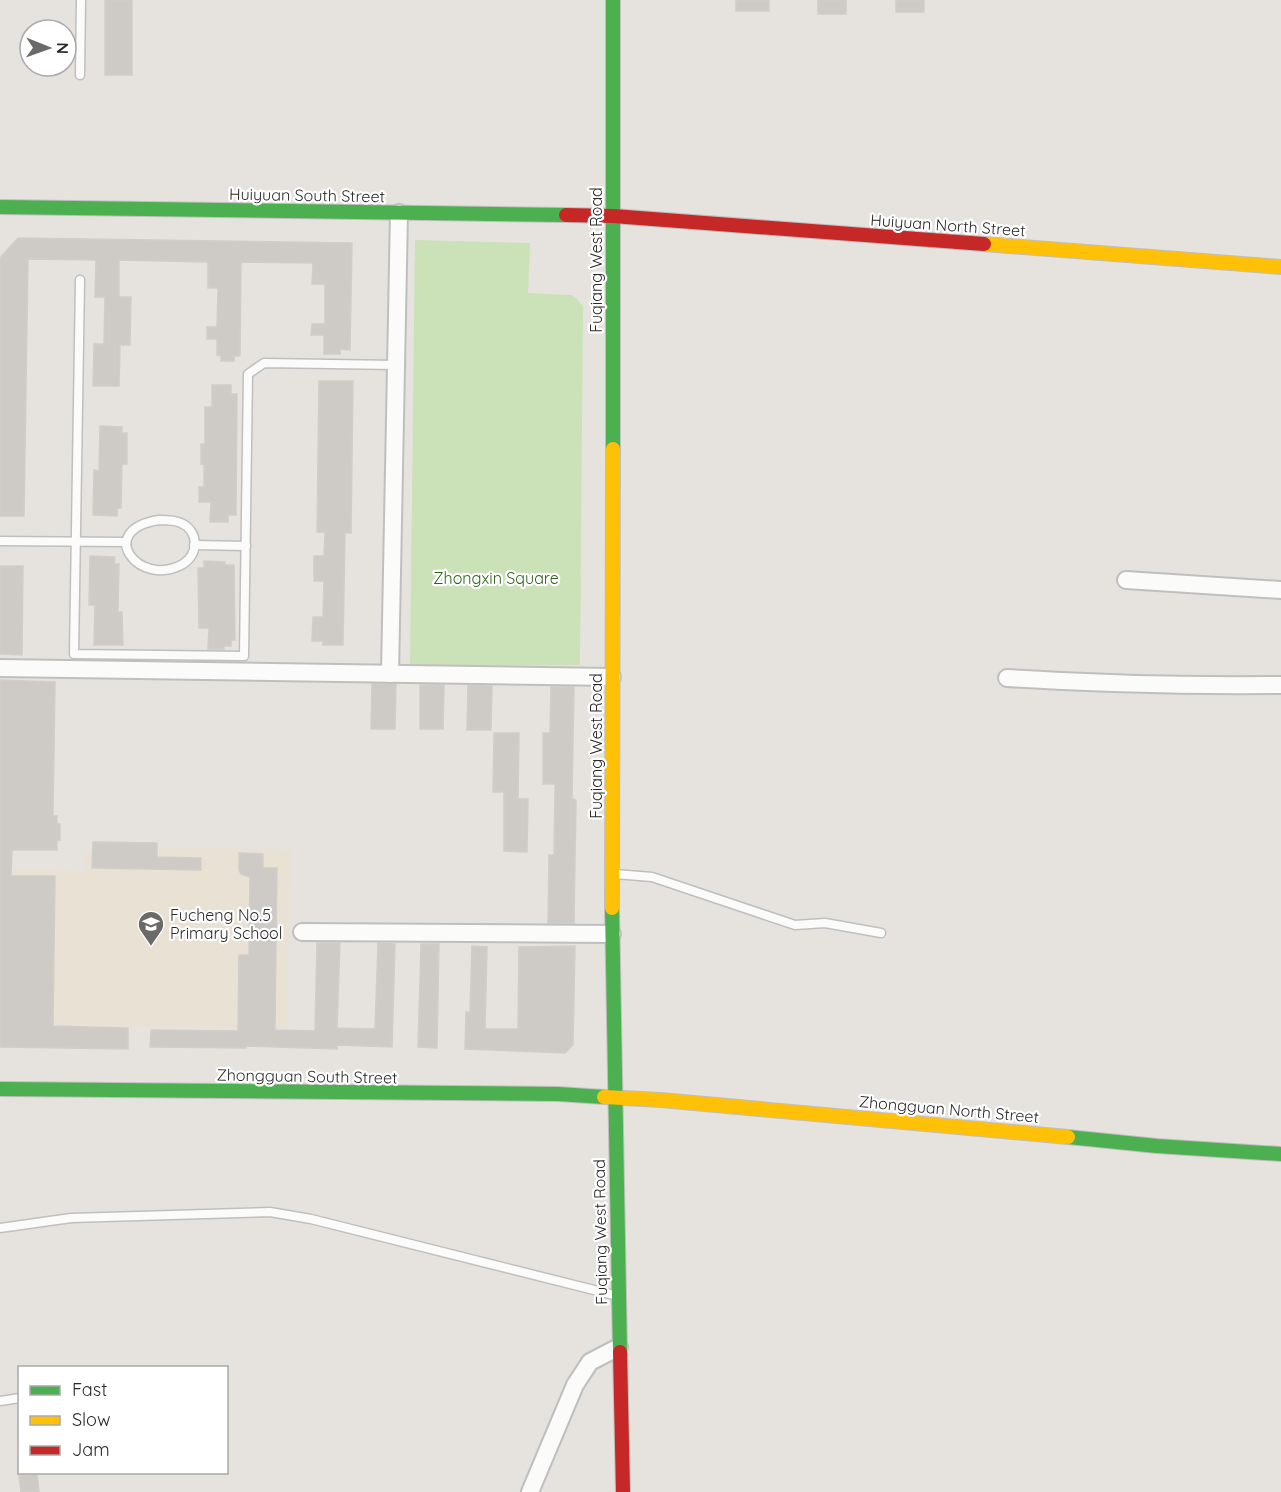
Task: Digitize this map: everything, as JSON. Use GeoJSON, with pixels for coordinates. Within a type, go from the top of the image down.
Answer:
{"type":"FeatureCollection","features":[{"type":"Feature","properties":{"kind":"street","name":"Fuqiang West Road"},"geometry":{"type":"LineString","coordinates":[[613,0],[612,934],[623,1492]]}},
{"type":"Feature","properties":{"kind":"street","name":"Huiyuan South Street"},"geometry":{"type":"LineString","coordinates":[[0,207],[613,216]]}},
{"type":"Feature","properties":{"kind":"street"},"geometry":{"type":"LineString","coordinates":[[390,674],[399,213]]}},
{"type":"Feature","properties":{"kind":"street","name":"Huiyuan North Street"},"geometry":{"type":"LineString","coordinates":[[613,216],[1281,267]]}},
{"type":"Feature","properties":{"kind":"street"},"geometry":{"type":"LineString","coordinates":[[1126,580],[1281,590]]}},
{"type":"Feature","properties":{"kind":"street"},"geometry":{"type":"LineString","coordinates":[[0,668],[612,677]]}},
{"type":"Feature","properties":{"kind":"street"},"geometry":{"type":"LineString","coordinates":[[1007,678],[1182,686],[1281,686]]}},
{"type":"Feature","properties":{"kind":"street"},"geometry":{"type":"LineString","coordinates":[[302,932],[612,934]]}},
{"type":"Feature","properties":{"kind":"street","name":"Zhongguan South Street"},"geometry":{"type":"LineString","coordinates":[[0,1089],[558,1094],[614,1097]]}},
{"type":"Feature","properties":{"kind":"street","name":"Zhongguan North Street"},"geometry":{"type":"LineString","coordinates":[[614,1097],[956,1126],[1157,1146],[1281,1154]]}},
{"type":"Feature","properties":{"kind":"street"},"geometry":{"type":"LineString","coordinates":[[530,1492],[575,1385],[590,1362],[619,1347]]}},
{"type":"Feature","properties":{"kind":"lane"},"geometry":{"type":"LineString","coordinates":[[80,75],[81,0]]}},
{"type":"Feature","properties":{"kind":"lane"},"geometry":{"type":"LineString","coordinates":[[80,280],[74,654],[244,656],[248,374],[264,363],[396,365]]}},
{"type":"Feature","properties":{"kind":"lane"},"geometry":{"type":"LineString","coordinates":[[159,520],[182,523],[192,530],[194,545],[192,555],[185,562],[173,568],[157,569],[134,561],[126,550],[126,542],[138,526],[159,520]]}},
{"type":"Feature","properties":{"kind":"lane"},"geometry":{"type":"LineString","coordinates":[[0,541],[126,542]]}},
{"type":"Feature","properties":{"kind":"lane"},"geometry":{"type":"LineString","coordinates":[[194,545],[246,546]]}},
{"type":"Feature","properties":{"kind":"lane"},"geometry":{"type":"LineString","coordinates":[[612,874],[652,877],[795,925],[825,923],[881,933]]}},
{"type":"Feature","properties":{"kind":"lane"},"geometry":{"type":"LineString","coordinates":[[0,1228],[71,1218],[270,1212],[311,1219],[618,1296]]}},
{"type":"Feature","properties":{"kind":"lane"},"geometry":{"type":"LineString","coordinates":[[0,1401],[18,1398]]}},
{"type":"Feature","properties":{"kind":"shaded area","name":"Fucheng No.5 Primary School"},"geometry":{"type":"Polygon","coordinates":[[[159,847],[290,850],[287,1028],[12,1024],[14,869],[85,871],[86,854],[159,856],[159,847]]]}},
{"type":"Feature","properties":{"kind":"green space","name":"Zhongxin Square"},"geometry":{"type":"Polygon","coordinates":[[[415,240],[530,243],[528,293],[571,295],[583,306],[580,665],[410,666],[415,240]]]}},
{"type":"Feature","properties":{"kind":"building"},"geometry":{"type":"Polygon","coordinates":[[[105,0],[132,0],[132,75],[105,75],[105,0]]]}},
{"type":"Feature","properties":{"kind":"building"},"geometry":{"type":"Polygon","coordinates":[[[736,0],[769,0],[769,11],[736,11],[736,0]]]}},
{"type":"Feature","properties":{"kind":"building"},"geometry":{"type":"Polygon","coordinates":[[[818,0],[846,0],[846,14],[818,14],[818,0]]]}},
{"type":"Feature","properties":{"kind":"building"},"geometry":{"type":"Polygon","coordinates":[[[896,0],[924,0],[924,12],[896,12],[896,0]]]}},
{"type":"Feature","properties":{"kind":"building"},"geometry":{"type":"Polygon","coordinates":[[[18,238],[352,243],[350,350],[340,349],[340,354],[324,354],[324,335],[311,335],[312,324],[325,324],[325,284],[312,284],[313,263],[241,262],[240,356],[234,356],[234,361],[221,361],[221,356],[217,355],[217,339],[207,339],[207,327],[217,327],[218,288],[208,288],[208,262],[119,260],[119,297],[131,297],[130,345],[120,345],[119,386],[93,386],[94,344],[104,344],[105,297],[95,297],[96,260],[28,259],[24,516],[0,516],[0,258],[18,238]]]}},
{"type":"Feature","properties":{"kind":"building"},"geometry":{"type":"Polygon","coordinates":[[[319,381],[353,381],[351,533],[345,533],[343,645],[323,645],[323,641],[312,641],[313,617],[323,617],[324,581],[314,581],[314,556],[324,556],[325,532],[317,532],[319,381]]]}},
{"type":"Feature","properties":{"kind":"building"},"geometry":{"type":"Polygon","coordinates":[[[212,385],[231,385],[231,394],[237,394],[236,515],[228,515],[228,522],[210,522],[211,502],[199,502],[199,487],[204,487],[201,444],[205,444],[205,407],[212,407],[212,385]]]}},
{"type":"Feature","properties":{"kind":"building"},"geometry":{"type":"Polygon","coordinates":[[[100,426],[122,427],[122,433],[127,433],[127,464],[122,464],[121,508],[117,508],[117,516],[93,515],[94,470],[99,471],[100,426]]]}},
{"type":"Feature","properties":{"kind":"building"},"geometry":{"type":"Polygon","coordinates":[[[90,556],[115,557],[114,564],[119,564],[118,612],[122,612],[123,645],[94,645],[95,605],[89,605],[90,556]]]}},
{"type":"Feature","properties":{"kind":"building"},"geometry":{"type":"Polygon","coordinates":[[[204,561],[234,565],[235,640],[231,640],[231,646],[224,646],[224,649],[208,649],[209,628],[199,628],[198,568],[204,568],[204,561]]]}},
{"type":"Feature","properties":{"kind":"building"},"geometry":{"type":"Polygon","coordinates":[[[0,566],[23,566],[22,655],[0,654],[0,566]]]}},
{"type":"Feature","properties":{"kind":"building"},"geometry":{"type":"Polygon","coordinates":[[[0,680],[55,682],[53,816],[57,816],[57,824],[60,824],[60,840],[57,840],[57,850],[12,850],[11,876],[55,876],[53,1026],[128,1028],[128,1049],[0,1047],[0,680]]]}},
{"type":"Feature","properties":{"kind":"building"},"geometry":{"type":"Polygon","coordinates":[[[372,684],[396,684],[395,729],[371,729],[372,684]]]}},
{"type":"Feature","properties":{"kind":"building"},"geometry":{"type":"Polygon","coordinates":[[[420,685],[444,685],[443,729],[420,729],[420,685]]]}},
{"type":"Feature","properties":{"kind":"building"},"geometry":{"type":"Polygon","coordinates":[[[468,685],[492,686],[491,730],[467,730],[468,685]]]}},
{"type":"Feature","properties":{"kind":"building"},"geometry":{"type":"Polygon","coordinates":[[[551,687],[574,687],[572,799],[576,800],[574,923],[548,923],[549,855],[554,855],[555,784],[543,784],[543,733],[550,733],[551,687]]]}},
{"type":"Feature","properties":{"kind":"building"},"geometry":{"type":"Polygon","coordinates":[[[494,733],[519,733],[518,799],[528,799],[527,852],[504,851],[504,792],[493,792],[494,733]]]}},
{"type":"Feature","properties":{"kind":"building"},"geometry":{"type":"Polygon","coordinates":[[[93,842],[157,843],[157,857],[201,858],[201,870],[92,868],[93,842]]]}},
{"type":"Feature","properties":{"kind":"building"},"geometry":{"type":"Polygon","coordinates":[[[239,853],[263,854],[263,868],[277,868],[275,1030],[315,1031],[317,943],[340,943],[337,1028],[375,1029],[378,943],[395,944],[392,1047],[337,1045],[337,1049],[246,1046],[246,1048],[150,1047],[151,1030],[238,1031],[239,955],[249,955],[250,877],[241,874],[239,870],[239,853]]]}},
{"type":"Feature","properties":{"kind":"building"},"geometry":{"type":"Polygon","coordinates":[[[421,944],[439,944],[437,1048],[418,1047],[421,944]]]}},
{"type":"Feature","properties":{"kind":"building"},"geometry":{"type":"Polygon","coordinates":[[[472,946],[487,947],[485,1029],[518,1029],[519,947],[575,946],[573,1045],[565,1053],[465,1049],[466,1012],[470,1012],[472,946]]]}},
{"type":"Feature","properties":{"kind":"building"},"geometry":{"type":"Polygon","coordinates":[[[37,1474],[39,1492],[21,1492],[19,1476],[37,1474]]]}},
{"type":"Feature","properties":{"kind":"traffic: fast"},"geometry":{"type":"LineString","coordinates":[[613,0],[613,449]]}},
{"type":"Feature","properties":{"kind":"traffic: fast"},"geometry":{"type":"LineString","coordinates":[[0,207],[566,215]]}},
{"type":"Feature","properties":{"kind":"traffic: fast"},"geometry":{"type":"LineString","coordinates":[[612,908],[620,1352]]}},
{"type":"Feature","properties":{"kind":"traffic: fast"},"geometry":{"type":"LineString","coordinates":[[0,1089],[558,1094],[604,1097]]}},
{"type":"Feature","properties":{"kind":"traffic: fast"},"geometry":{"type":"LineString","coordinates":[[1068,1137],[1157,1146],[1281,1154]]}},
{"type":"Feature","properties":{"kind":"traffic: slow"},"geometry":{"type":"LineString","coordinates":[[984,244],[1281,267]]}},
{"type":"Feature","properties":{"kind":"traffic: slow"},"geometry":{"type":"LineString","coordinates":[[612,908],[613,449]]}},
{"type":"Feature","properties":{"kind":"traffic: slow"},"geometry":{"type":"LineString","coordinates":[[604,1097],[661,1100],[1068,1137]]}},
{"type":"Feature","properties":{"kind":"traffic: jam"},"geometry":{"type":"LineString","coordinates":[[566,215],[613,216],[984,244]]}},
{"type":"Feature","properties":{"kind":"traffic: jam"},"geometry":{"type":"LineString","coordinates":[[620,1352],[623,1492]]}},
{"type":"Feature","properties":{"kind":"place","name":"Fucheng No.5 Primary School"},"geometry":{"type":"Point","coordinates":[151,947]}}]}
